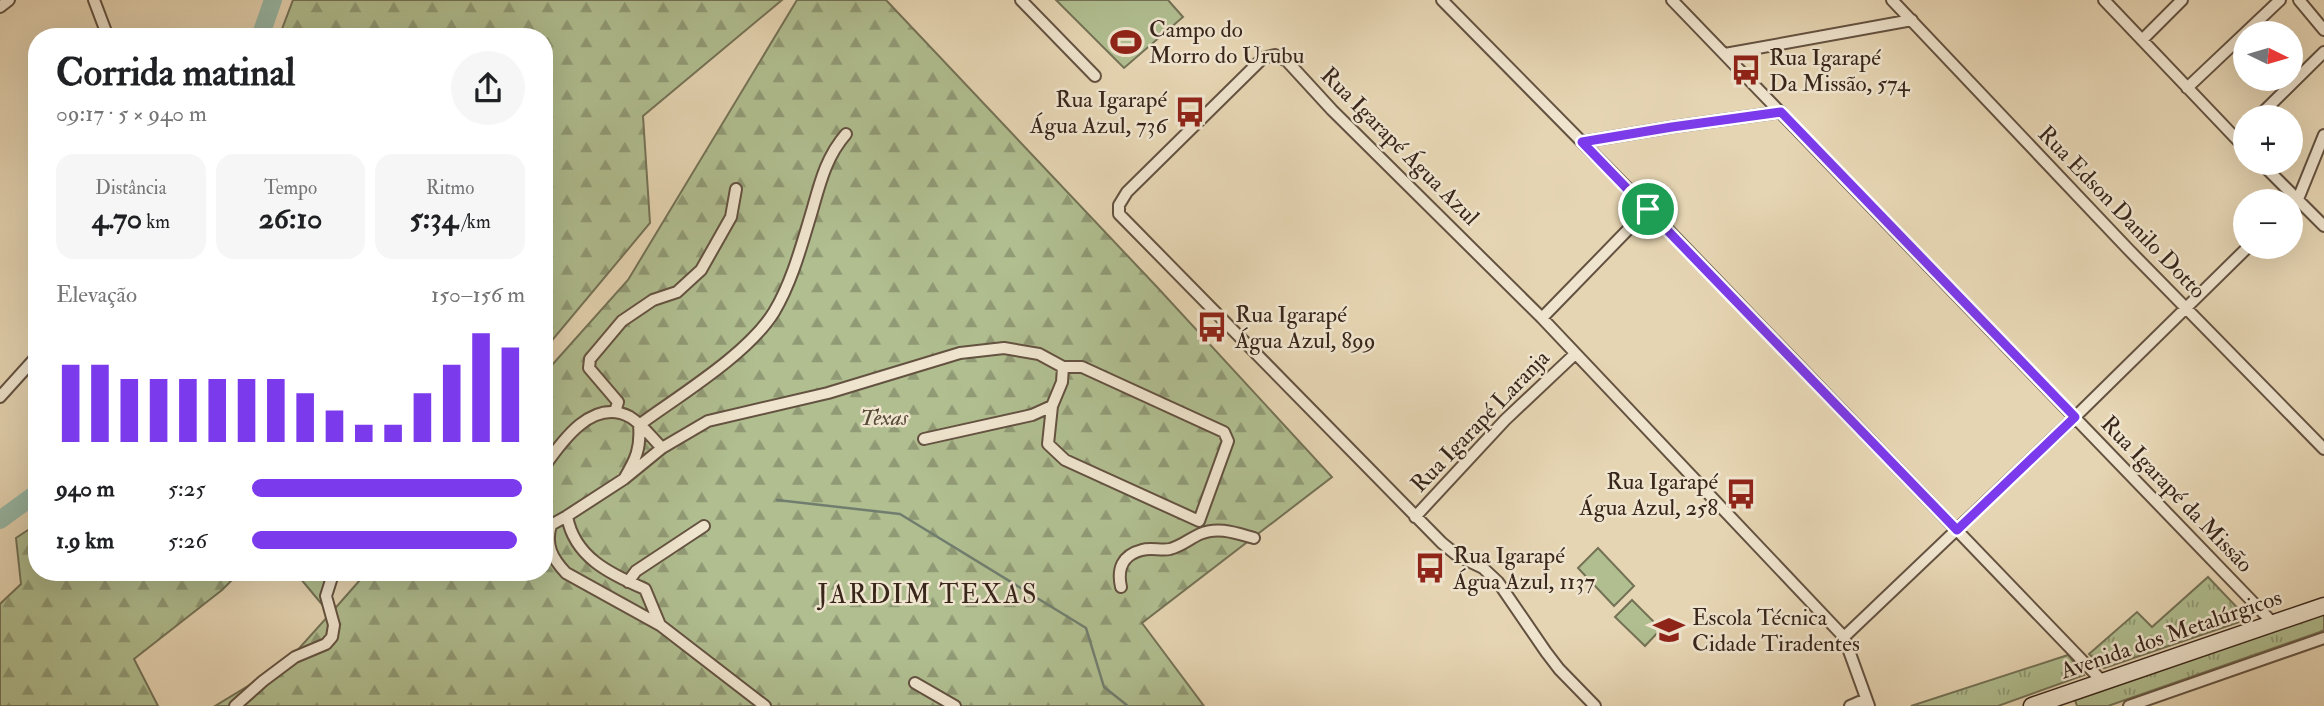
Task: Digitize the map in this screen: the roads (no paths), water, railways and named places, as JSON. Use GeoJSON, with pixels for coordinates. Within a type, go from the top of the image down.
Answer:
{"type":"FeatureCollection","features":[{"type":"Feature","properties":{"kind":"main road","name":"Avenida dos Metalúrgicos"},"geometry":{"type":"LineString","coordinates":[[2032,706],[2067,700],[2102,681],[2324,606]]}},
{"type":"Feature","properties":{"kind":"street"},"geometry":{"type":"LineString","coordinates":[[0,7],[9,0]]}},
{"type":"Feature","properties":{"kind":"street"},"geometry":{"type":"LineString","coordinates":[[94,0],[105,28]]}},
{"type":"Feature","properties":{"kind":"street"},"geometry":{"type":"LineString","coordinates":[[1021,0],[1095,76]]}},
{"type":"Feature","properties":{"kind":"street"},"geometry":{"type":"LineString","coordinates":[[1442,0],[1648,209],[2102,681]]}},
{"type":"Feature","properties":{"kind":"street","name":"Rua Igarapé da Missão"},"geometry":{"type":"LineString","coordinates":[[1672,0],[2273,624]]}},
{"type":"Feature","properties":{"kind":"street","name":"Rua Edson Danilo Dotto"},"geometry":{"type":"LineString","coordinates":[[1892,0],[2184,308],[2324,449]]}},
{"type":"Feature","properties":{"kind":"street"},"geometry":{"type":"LineString","coordinates":[[2104,0],[2233,136]]}},
{"type":"Feature","properties":{"kind":"street"},"geometry":{"type":"LineString","coordinates":[[2142,40],[2182,0]]}},
{"type":"Feature","properties":{"kind":"street"},"geometry":{"type":"LineString","coordinates":[[2187,88],[2280,0]]}},
{"type":"Feature","properties":{"kind":"street"},"geometry":{"type":"LineString","coordinates":[[2299,0],[2324,30]]}},
{"type":"Feature","properties":{"kind":"street"},"geometry":{"type":"LineString","coordinates":[[1725,54],[1912,20]]}},
{"type":"Feature","properties":{"kind":"street"},"geometry":{"type":"LineString","coordinates":[[2270,105],[2324,52]]}},
{"type":"Feature","properties":{"kind":"street","name":"Rua Igarapé Água Azul"},"geometry":{"type":"LineString","coordinates":[[1595,706],[1559,669],[1499,582],[1483,568],[1458,556],[1415,517],[1121,218],[1121,199],[1263,58],[1275,55],[1287,61],[1332,110],[1542,318],[1844,637],[1867,703]]}},
{"type":"Feature","properties":{"kind":"street"},"geometry":{"type":"LineString","coordinates":[[1582,142],[1781,112]]}},
{"type":"Feature","properties":{"kind":"street"},"geometry":{"type":"LineString","coordinates":[[639,425],[743,348],[774,312],[789,279],[825,164],[846,134]]}},
{"type":"Feature","properties":{"kind":"street"},"geometry":{"type":"LineString","coordinates":[[2300,189],[2324,135]]}},
{"type":"Feature","properties":{"kind":"street"},"geometry":{"type":"LineString","coordinates":[[2271,175],[2283,189]]}},
{"type":"Feature","properties":{"kind":"street"},"geometry":{"type":"LineString","coordinates":[[615,412],[618,402],[589,368],[590,359],[622,321],[653,300],[677,292],[701,270],[731,217],[736,190]]}},
{"type":"Feature","properties":{"kind":"street"},"geometry":{"type":"LineString","coordinates":[[1542,318],[1648,209]]}},
{"type":"Feature","properties":{"kind":"street"},"geometry":{"type":"LineString","coordinates":[[2303,209],[2324,226]]}},
{"type":"Feature","properties":{"kind":"street"},"geometry":{"type":"LineString","coordinates":[[1844,637],[2075,417],[2235,259]]}},
{"type":"Feature","properties":{"kind":"street"},"geometry":{"type":"LineString","coordinates":[[553,524],[624,479],[662,448],[708,421],[828,393],[960,353],[1004,348],[1039,354],[1063,367],[1082,367],[1224,432],[1228,441],[1199,522],[1199,534]]}},
{"type":"Feature","properties":{"kind":"street","name":"Rua Igarapé Laranja"},"geometry":{"type":"LineString","coordinates":[[1415,517],[1505,420],[1575,354]]}},
{"type":"Feature","properties":{"kind":"street"},"geometry":{"type":"LineString","coordinates":[[0,397],[28,366]]}},
{"type":"Feature","properties":{"kind":"street"},"geometry":{"type":"LineString","coordinates":[[1063,367],[1062,382],[1052,406],[1048,444],[1065,460],[1199,522]]}},
{"type":"Feature","properties":{"kind":"street"},"geometry":{"type":"LineString","coordinates":[[924,439],[1032,415],[1052,406]]}},
{"type":"Feature","properties":{"kind":"street"},"geometry":{"type":"LineString","coordinates":[[553,454],[580,424],[600,414],[615,412],[631,418],[662,448]]}},
{"type":"Feature","properties":{"kind":"street"},"geometry":{"type":"LineString","coordinates":[[624,479],[636,458],[641,442],[639,425]]}},
{"type":"Feature","properties":{"kind":"street"},"geometry":{"type":"LineString","coordinates":[[567,516],[569,531],[585,555],[617,577],[645,589],[660,625]]}},
{"type":"Feature","properties":{"kind":"street"},"geometry":{"type":"LineString","coordinates":[[628,582],[636,571],[704,526]]}},
{"type":"Feature","properties":{"kind":"street"},"geometry":{"type":"LineString","coordinates":[[1121,587],[1118,573],[1125,558],[1143,549],[1168,550],[1185,544],[1199,534],[1220,530],[1254,538]]}},
{"type":"Feature","properties":{"kind":"street"},"geometry":{"type":"LineString","coordinates":[[553,557],[566,573],[660,625],[765,706]]}},
{"type":"Feature","properties":{"kind":"street"},"geometry":{"type":"LineString","coordinates":[[235,706],[262,681],[295,657],[326,644],[332,637],[334,625],[326,596],[331,581]]}},
{"type":"Feature","properties":{"kind":"street"},"geometry":{"type":"LineString","coordinates":[[2129,706],[2324,638]]}},
{"type":"Feature","properties":{"kind":"street"},"geometry":{"type":"LineString","coordinates":[[915,683],[955,706]]}},
{"type":"Feature","properties":{"kind":"street"},"geometry":{"type":"LineString","coordinates":[[1850,706],[1867,703]]}},
{"type":"Feature","properties":{"kind":"waterway"},"geometry":{"type":"LineString","coordinates":[[263,28],[273,0]]}},
{"type":"Feature","properties":{"kind":"waterway"},"geometry":{"type":"LineString","coordinates":[[0,520],[28,500]]}},
{"type":"Feature","properties":{"kind":"waterway"},"geometry":{"type":"LineString","coordinates":[[777,500],[900,514],[1086,628],[1104,687],[1128,706]]}},
{"type":"Feature","properties":{"kind":"place","name":"Campo do Morro do Urubu"},"geometry":{"type":"Point","coordinates":[1126,42]}},
{"type":"Feature","properties":{"kind":"place","name":"Rua Igarapé Da Missão, 574"},"geometry":{"type":"Point","coordinates":[1746,70]}},
{"type":"Feature","properties":{"kind":"place","name":"Rua Igarapé Água Azul, 736"},"geometry":{"type":"Point","coordinates":[1190,112]}},
{"type":"Feature","properties":{"kind":"place","name":"Rua Igarapé Água Azul, 899"},"geometry":{"type":"Point","coordinates":[1212,327]}},
{"type":"Feature","properties":{"kind":"place","name":"Rua Igarapé Água Azul, 258"},"geometry":{"type":"Point","coordinates":[1741,494]}},
{"type":"Feature","properties":{"kind":"place","name":"Rua Igarapé Água Azul, 1137"},"geometry":{"type":"Point","coordinates":[1430,568]}},
{"type":"Feature","properties":{"kind":"place","name":"Escola Técnica Cidade Tiradentes"},"geometry":{"type":"Point","coordinates":[1669,630]}},
{"type":"Feature","properties":{"kind":"district","name":"JARDIM TEXAS"},"geometry":{"type":"Point","coordinates":[928,595]}},
{"type":"Feature","properties":{"kind":"park label","name":"Texas"},"geometry":{"type":"Point","coordinates":[884,417]}}]}
